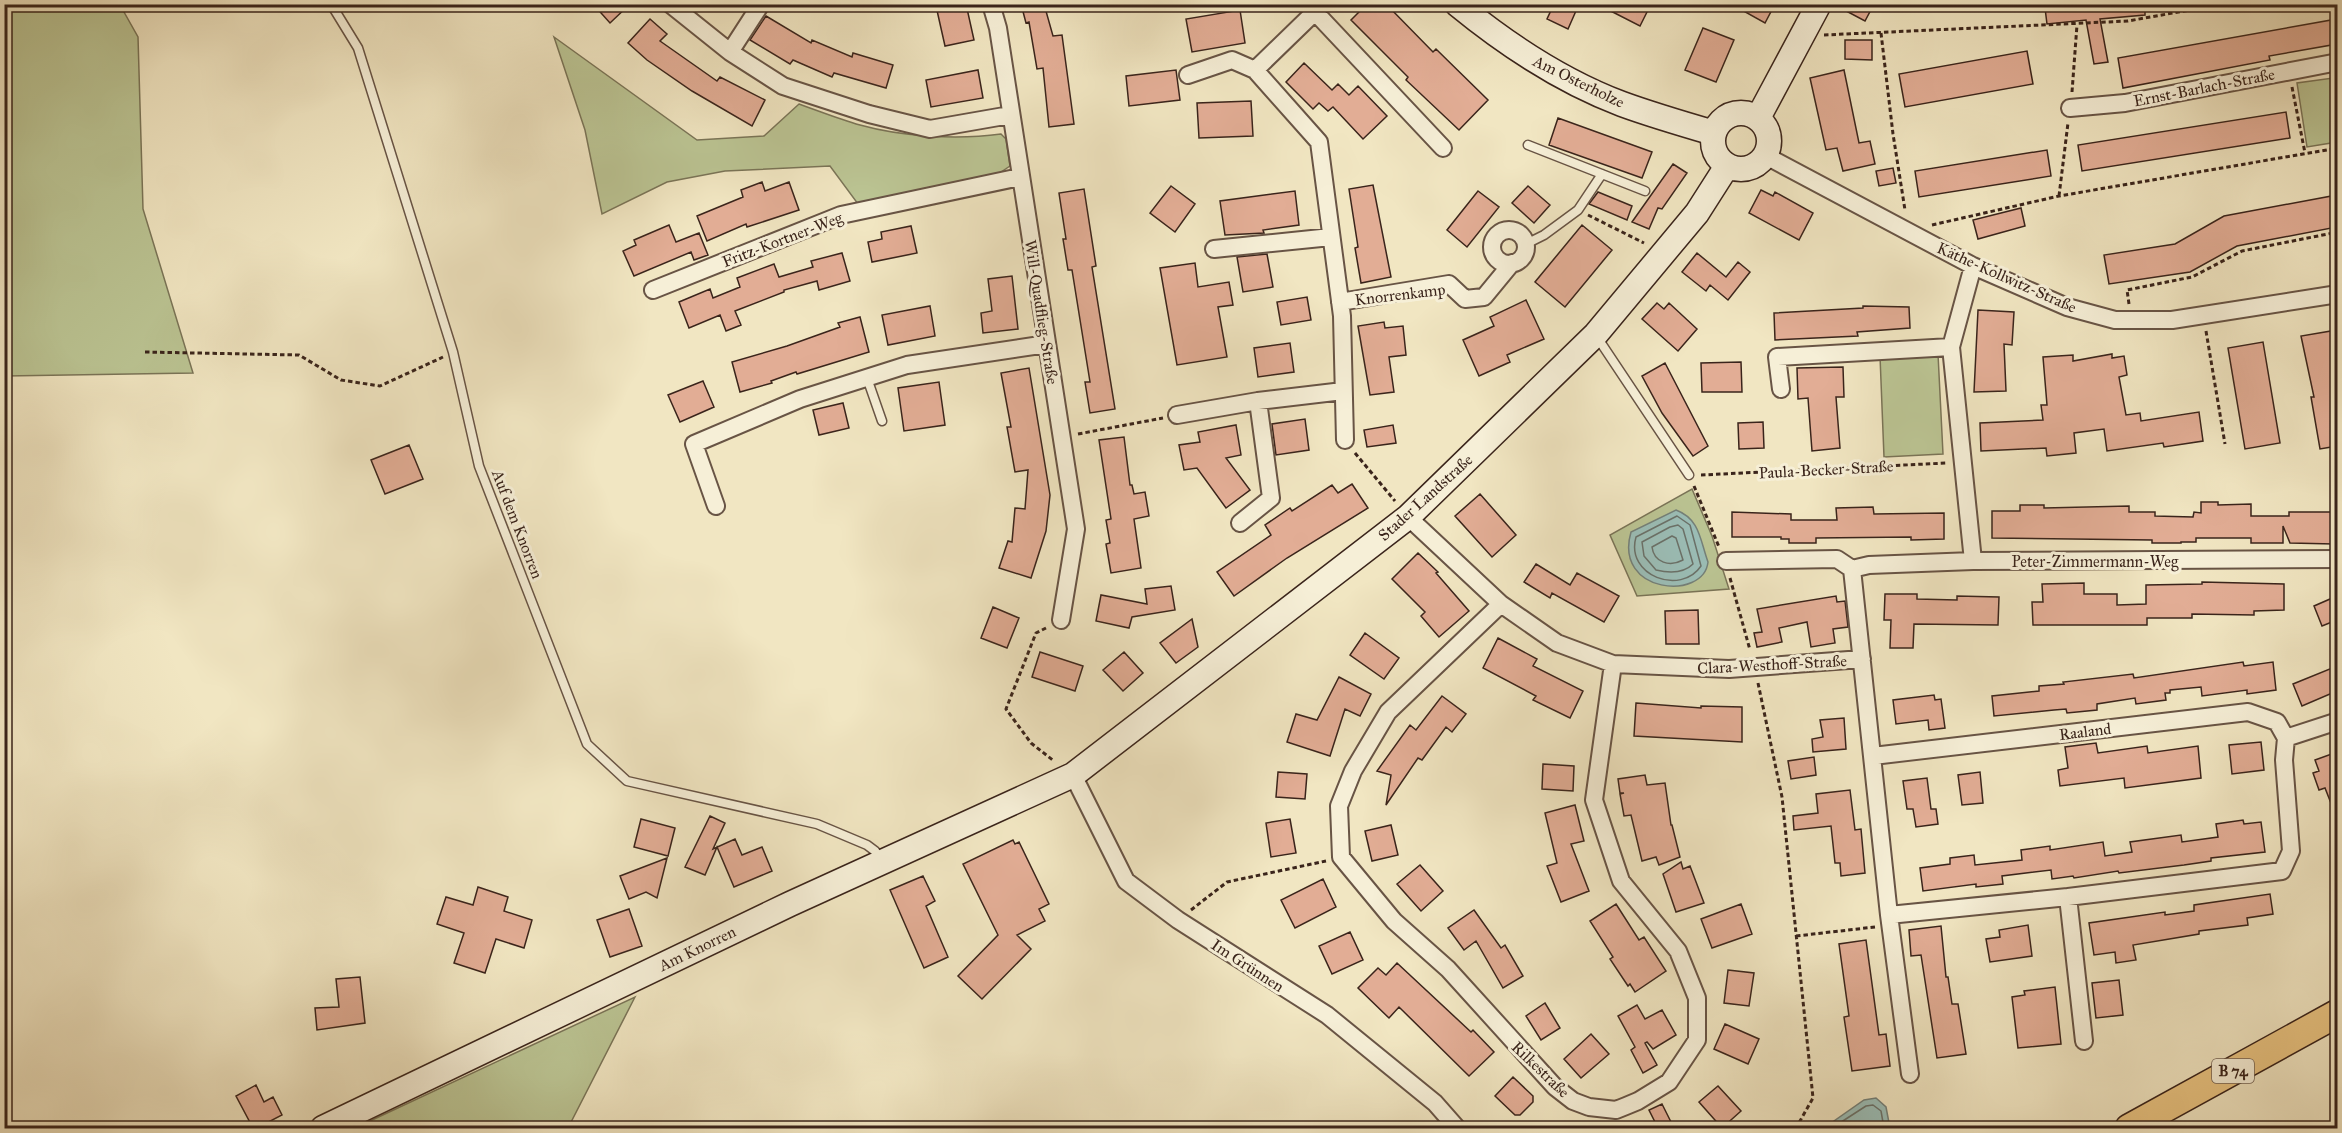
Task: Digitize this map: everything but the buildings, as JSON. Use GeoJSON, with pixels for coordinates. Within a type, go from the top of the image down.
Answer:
{"type":"FeatureCollection","features":[{"type":"Feature","properties":{"kind":"main road","name":"B 74"},"geometry":{"type":"LineString","coordinates":[[2129,1128],[2337,1013]]}},
{"type":"Feature","properties":{"kind":"street"},"geometry":{"type":"LineString","coordinates":[[670,4],[730,52],[783,86],[868,114],[930,129],[1010,115]]}},
{"type":"Feature","properties":{"kind":"street"},"geometry":{"type":"LineString","coordinates":[[730,52],[761,4]]}},
{"type":"Feature","properties":{"kind":"street","name":"Will-Quadflieg-Straße"},"geometry":{"type":"LineString","coordinates":[[991,4],[998,28],[1076,529],[1061,620]]}},
{"type":"Feature","properties":{"kind":"street","name":"Am Osterholze"},"geometry":{"type":"LineString","coordinates":[[1457,4],[1495,35],[1537,62],[1585,88],[1621,104],[1714,133]]}},
{"type":"Feature","properties":{"kind":"street"},"geometry":{"type":"LineString","coordinates":[[1758,118],[1819,4]]}},
{"type":"Feature","properties":{"kind":"street"},"geometry":{"type":"LineString","coordinates":[[1188,75],[1232,60],[1255,70],[1319,8],[1443,148]]}},
{"type":"Feature","properties":{"kind":"street","name":"Ernst-Barlach-Straße"},"geometry":{"type":"LineString","coordinates":[[2070,108],[2125,103],[2337,62]]}},
{"type":"Feature","properties":{"kind":"street","name":"Knorrenkamp"},"geometry":{"type":"LineString","coordinates":[[1255,70],[1319,142],[1340,302],[1345,440]]}},
{"type":"Feature","properties":{"kind":"street"},"geometry":{"type":"LineString","coordinates":[[1740,112],[1758,118],[1769,135],[1766,156],[1758,164],[1748,169],[1737,170],[1727,166],[1715,154],[1713,146],[1714,133],[1723,119],[1740,112]]}},
{"type":"Feature","properties":{"kind":"street","name":"Käthe-Kollwitz-Straße"},"geometry":{"type":"LineString","coordinates":[[1766,156],[1973,266],[2067,307],[2115,320],[2172,320],[2337,294]]}},
{"type":"Feature","properties":{"kind":"street","name":"Stader Landstraße"},"geometry":{"type":"LineString","coordinates":[[1073,775],[1408,517],[1596,334],[1696,213],[1727,166]]}},
{"type":"Feature","properties":{"kind":"street","name":"Fritz-Kortner-Weg"},"geometry":{"type":"LineString","coordinates":[[653,290],[841,215],[1020,177]]}},
{"type":"Feature","properties":{"kind":"street"},"geometry":{"type":"LineString","coordinates":[[1512,263],[1501,261],[1493,253],[1495,237],[1504,230],[1510,230],[1521,234],[1526,244]]}},
{"type":"Feature","properties":{"kind":"street"},"geometry":{"type":"LineString","coordinates":[[1214,249],[1331,237]]}},
{"type":"Feature","properties":{"kind":"street","name":"Knorrenkamp"},"geometry":{"type":"LineString","coordinates":[[1340,302],[1449,284],[1465,299],[1484,297],[1512,263],[1521,259],[1526,244]]}},
{"type":"Feature","properties":{"kind":"street"},"geometry":{"type":"LineString","coordinates":[[1973,266],[1951,347],[1973,561]]}},
{"type":"Feature","properties":{"kind":"street"},"geometry":{"type":"LineString","coordinates":[[716,506],[694,444],[800,399],[907,365],[1047,344]]}},
{"type":"Feature","properties":{"kind":"street"},"geometry":{"type":"LineString","coordinates":[[1781,389],[1777,357],[1951,347]]}},
{"type":"Feature","properties":{"kind":"street"},"geometry":{"type":"LineString","coordinates":[[1177,415],[1258,401],[1343,391]]}},
{"type":"Feature","properties":{"kind":"street"},"geometry":{"type":"LineString","coordinates":[[1240,523],[1271,498],[1258,401]]}},
{"type":"Feature","properties":{"kind":"street","name":"Clara-Westhoff-Straße"},"geometry":{"type":"LineString","coordinates":[[1408,517],[1501,604],[1557,643],[1613,664],[1693,669],[1862,659]]}},
{"type":"Feature","properties":{"kind":"street","name":"Peter-Zimmermann-Weg"},"geometry":{"type":"LineString","coordinates":[[1726,561],[1837,559],[1852,569],[1869,565],[1973,561],[2337,559]]}},
{"type":"Feature","properties":{"kind":"street"},"geometry":{"type":"LineString","coordinates":[[1852,569],[1890,920],[1910,1074]]}},
{"type":"Feature","properties":{"kind":"street"},"geometry":{"type":"LineString","coordinates":[[1341,857],[1339,806],[1353,771],[1388,712],[1501,604]]}},
{"type":"Feature","properties":{"kind":"street","name":"Rilkestraße"},"geometry":{"type":"LineString","coordinates":[[1341,857],[1394,921],[1448,969],[1555,1087],[1573,1101],[1589,1107],[1616,1110],[1638,1101],[1669,1082],[1698,1040],[1696,998],[1678,951],[1621,881],[1594,800],[1613,664]]}},
{"type":"Feature","properties":{"kind":"street","name":"Raaland"},"geometry":{"type":"LineString","coordinates":[[1873,756],[2248,712],[2277,722],[2286,738]]}},
{"type":"Feature","properties":{"kind":"street"},"geometry":{"type":"LineString","coordinates":[[1890,920],[2282,871],[2291,851],[2284,760],[2286,738],[2337,721]]}},
{"type":"Feature","properties":{"kind":"street","name":"Am Knorren"},"geometry":{"type":"LineString","coordinates":[[323,1128],[882,861],[1073,775]]}},
{"type":"Feature","properties":{"kind":"street","name":"Im Grünnen"},"geometry":{"type":"LineString","coordinates":[[1073,775],[1126,881],[1178,920],[1327,1015],[1435,1103],[1457,1128]]}},
{"type":"Feature","properties":{"kind":"street"},"geometry":{"type":"LineString","coordinates":[[2068,897],[2084,1041]]}},
{"type":"Feature","properties":{"kind":"lane","name":"Auf dem Knorren"},"geometry":{"type":"LineString","coordinates":[[332,4],[358,48],[453,352],[479,466],[587,744],[627,781],[817,824],[867,845],[882,861]]}},
{"type":"Feature","properties":{"kind":"lane"},"geometry":{"type":"LineString","coordinates":[[1528,145],[1646,191]]}},
{"type":"Feature","properties":{"kind":"lane"},"geometry":{"type":"LineString","coordinates":[[1526,244],[1544,235],[1578,210],[1602,174]]}},
{"type":"Feature","properties":{"kind":"lane"},"geometry":{"type":"LineString","coordinates":[[1596,334],[1689,475]]}},
{"type":"Feature","properties":{"kind":"lane"},"geometry":{"type":"LineString","coordinates":[[867,378],[882,421]]}},
{"type":"Feature","properties":{"kind":"path"},"geometry":{"type":"LineString","coordinates":[[1802,36],[2128,21],[2223,4]]}},
{"type":"Feature","properties":{"kind":"path"},"geometry":{"type":"LineString","coordinates":[[1881,33],[1908,231],[2059,196],[2337,148]]}},
{"type":"Feature","properties":{"kind":"path"},"geometry":{"type":"LineString","coordinates":[[2288,71],[2305,153]]}},
{"type":"Feature","properties":{"kind":"path"},"geometry":{"type":"LineString","coordinates":[[1578,210],[1664,253]]}},
{"type":"Feature","properties":{"kind":"path"},"geometry":{"type":"LineString","coordinates":[[2132,320],[2127,290],[2192,277],[2242,251],[2337,232]]}},
{"type":"Feature","properties":{"kind":"path"},"geometry":{"type":"LineString","coordinates":[[2203,315],[2225,444]]}},
{"type":"Feature","properties":{"kind":"path"},"geometry":{"type":"LineString","coordinates":[[145,352],[299,356],[341,380],[380,386],[453,352]]}},
{"type":"Feature","properties":{"kind":"path"},"geometry":{"type":"LineString","coordinates":[[1061,437],[1177,415]]}},
{"type":"Feature","properties":{"kind":"path"},"geometry":{"type":"LineString","coordinates":[[1345,440],[1408,517]]}},
{"type":"Feature","properties":{"kind":"path","name":"Paula-Becker-Straße"},"geometry":{"type":"LineString","coordinates":[[1689,475],[1963,463]]}},
{"type":"Feature","properties":{"kind":"path"},"geometry":{"type":"LineString","coordinates":[[1689,475],[1726,561],[1754,667],[1782,796],[1813,1098],[1796,1128]]}},
{"type":"Feature","properties":{"kind":"path"},"geometry":{"type":"LineString","coordinates":[[1061,620],[1036,633],[1006,709],[1031,743],[1073,775]]}},
{"type":"Feature","properties":{"kind":"path"},"geometry":{"type":"LineString","coordinates":[[1178,920],[1227,882],[1341,857]]}},
{"type":"Feature","properties":{"kind":"path"},"geometry":{"type":"LineString","coordinates":[[1796,936],[1890,920]]}},
{"type":"Feature","properties":{"kind":"green space"},"geometry":{"type":"Polygon","coordinates":[[[4,5],[120,5],[138,37],[143,209],[193,373],[5,376],[4,5]]]}},
{"type":"Feature","properties":{"kind":"green space"},"geometry":{"type":"Polygon","coordinates":[[[554,37],[697,140],[764,136],[799,104],[860,125],[912,135],[949,137],[1001,134],[1006,139],[1010,166],[992,178],[858,204],[830,166],[725,171],[667,182],[602,214],[585,130],[554,37]]]}},
{"type":"Feature","properties":{"kind":"green space"},"geometry":{"type":"Polygon","coordinates":[[[2333,78],[2337,102],[2337,142],[2307,147],[2297,83],[2333,78]]]}},
{"type":"Feature","properties":{"kind":"green space"},"geometry":{"type":"Polygon","coordinates":[[[1938,354],[1943,454],[1884,457],[1880,356],[1938,354]]]}},
{"type":"Feature","properties":{"kind":"green space"},"geometry":{"type":"Polygon","coordinates":[[[1692,489],[1712,536],[1729,589],[1637,596],[1610,535],[1692,489]]]}},
{"type":"Feature","properties":{"kind":"green space"},"geometry":{"type":"Polygon","coordinates":[[[635,997],[568,1128],[355,1128],[635,997]]]}},
{"type":"Feature","properties":{"kind":"water"},"geometry":{"type":"Polygon","coordinates":[[[1676,510],[1684,514],[1695,525],[1708,562],[1703,574],[1692,582],[1677,586],[1661,585],[1646,579],[1635,568],[1629,553],[1631,532],[1676,510]]]}},
{"type":"Feature","properties":{"kind":"water"},"geometry":{"type":"Polygon","coordinates":[[[1876,1098],[1886,1107],[1890,1128],[1824,1128],[1864,1100],[1876,1098]]]}}]}
